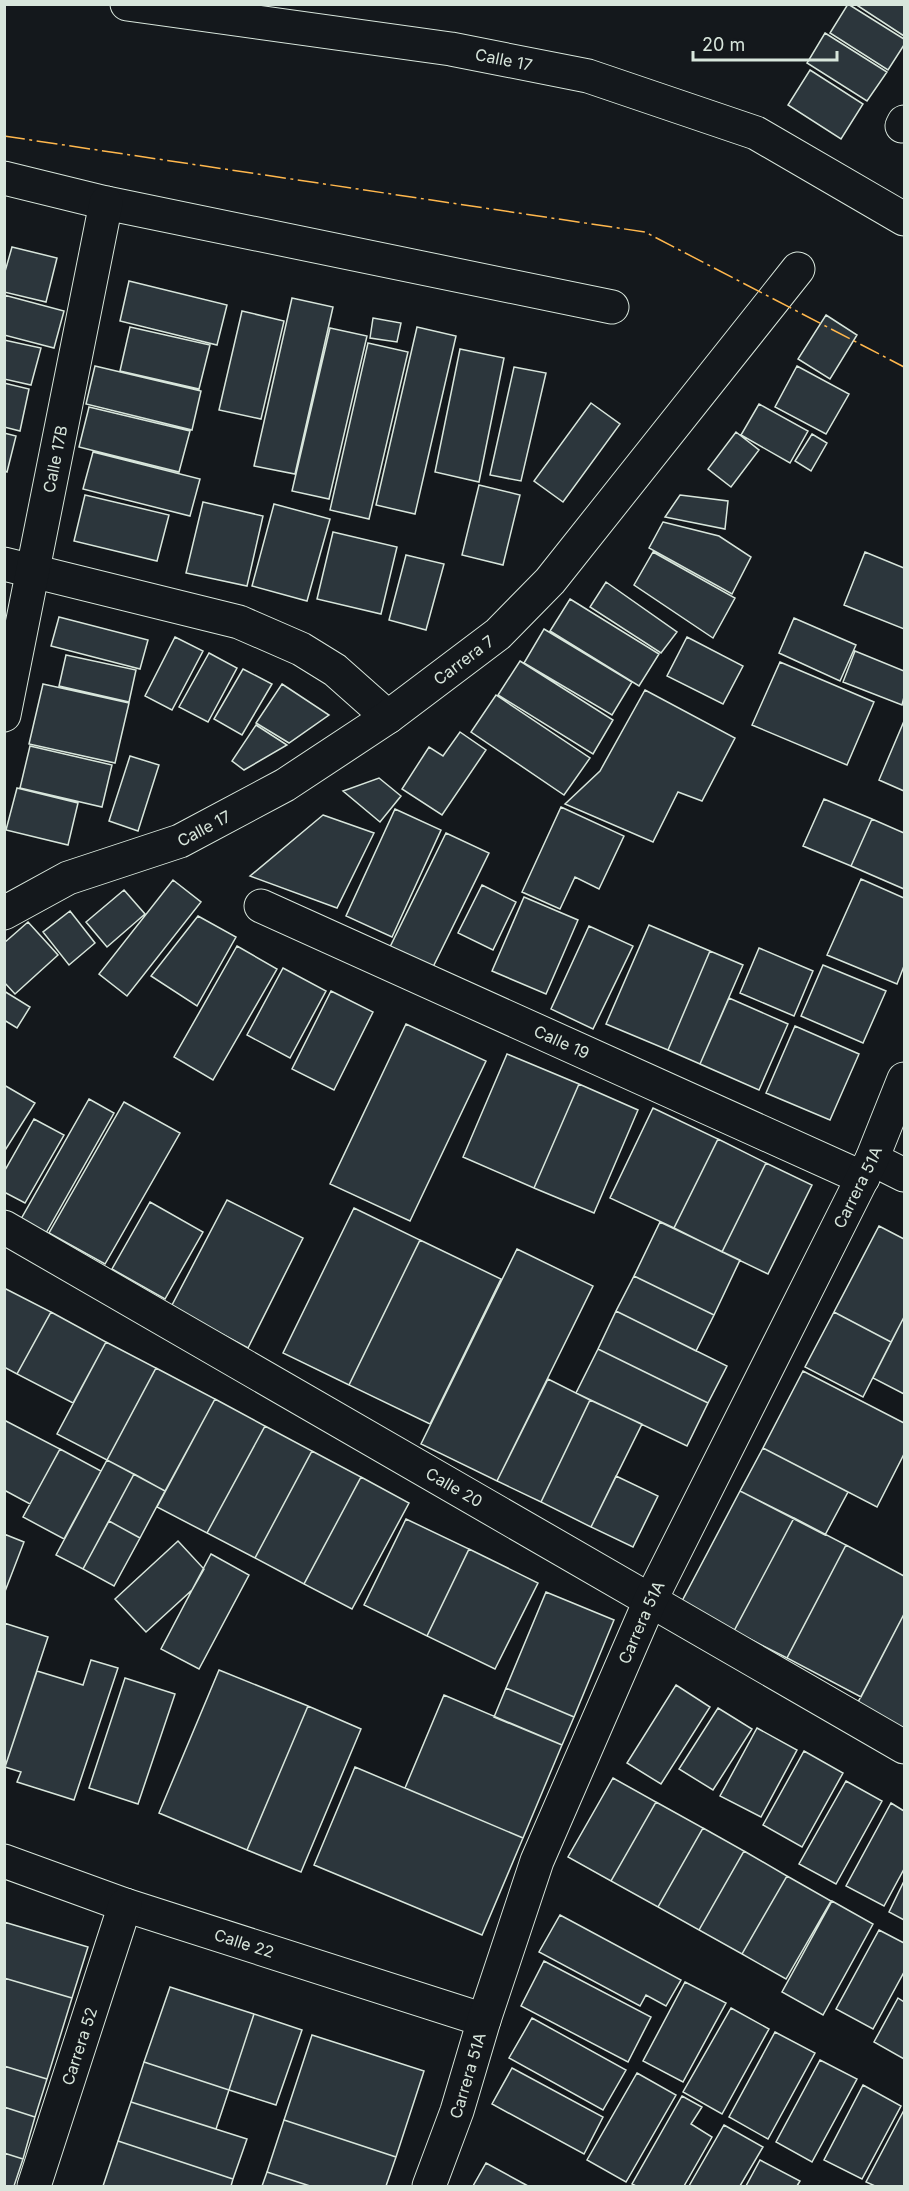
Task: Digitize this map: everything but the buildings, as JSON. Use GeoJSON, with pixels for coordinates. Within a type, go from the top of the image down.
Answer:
{"type":"FeatureCollection","features":[{"type":"Feature","properties":{"kind":"street","name":"Calle 17"},"geometry":{"type":"LineString","coordinates":[[127,4],[451,49],[588,76],[756,133],[897,214]]}},
{"type":"Feature","properties":{"kind":"street"},"geometry":{"type":"LineString","coordinates":[[4,178],[106,203],[612,307]]}},
{"type":"Feature","properties":{"kind":"street","name":"Calle 17B"},"geometry":{"type":"LineString","coordinates":[[4,715],[19,568],[106,203]]}},
{"type":"Feature","properties":{"kind":"street","name":"Carrera 7"},"geometry":{"type":"LineString","coordinates":[[388,717],[498,634],[550,581],[798,269]]}},
{"type":"Feature","properties":{"kind":"street"},"geometry":{"type":"LineString","coordinates":[[19,568],[239,622],[301,649],[335,670],[388,717]]}},
{"type":"Feature","properties":{"kind":"street","name":"Calle 17"},"geometry":{"type":"LineString","coordinates":[[4,913],[68,878],[180,841],[285,785],[388,717]]}},
{"type":"Feature","properties":{"kind":"street","name":"Calle 19"},"geometry":{"type":"LineString","coordinates":[[261,906],[867,1169],[904,1175]]}},
{"type":"Feature","properties":{"kind":"street","name":"Carrera 51A"},"geometry":{"type":"LineString","coordinates":[[429,2187],[457,2111],[484,2020],[537,1861],[650,1600],[867,1169],[904,1079]]}},
{"type":"Feature","properties":{"kind":"street","name":"Calle 20"},"geometry":{"type":"LineString","coordinates":[[4,1227],[904,1747]]}},
{"type":"Feature","properties":{"kind":"street","name":"Calle 22"},"geometry":{"type":"LineString","coordinates":[[4,1861],[125,1905],[484,2020]]}},
{"type":"Feature","properties":{"kind":"street","name":"Carrera 52"},"geometry":{"type":"LineString","coordinates":[[34,2187],[125,1905]]}},
{"type":"Feature","properties":{"kind":"power"},"geometry":{"type":"LineString","coordinates":[[4,136],[645,232],[904,367]]}}]}
